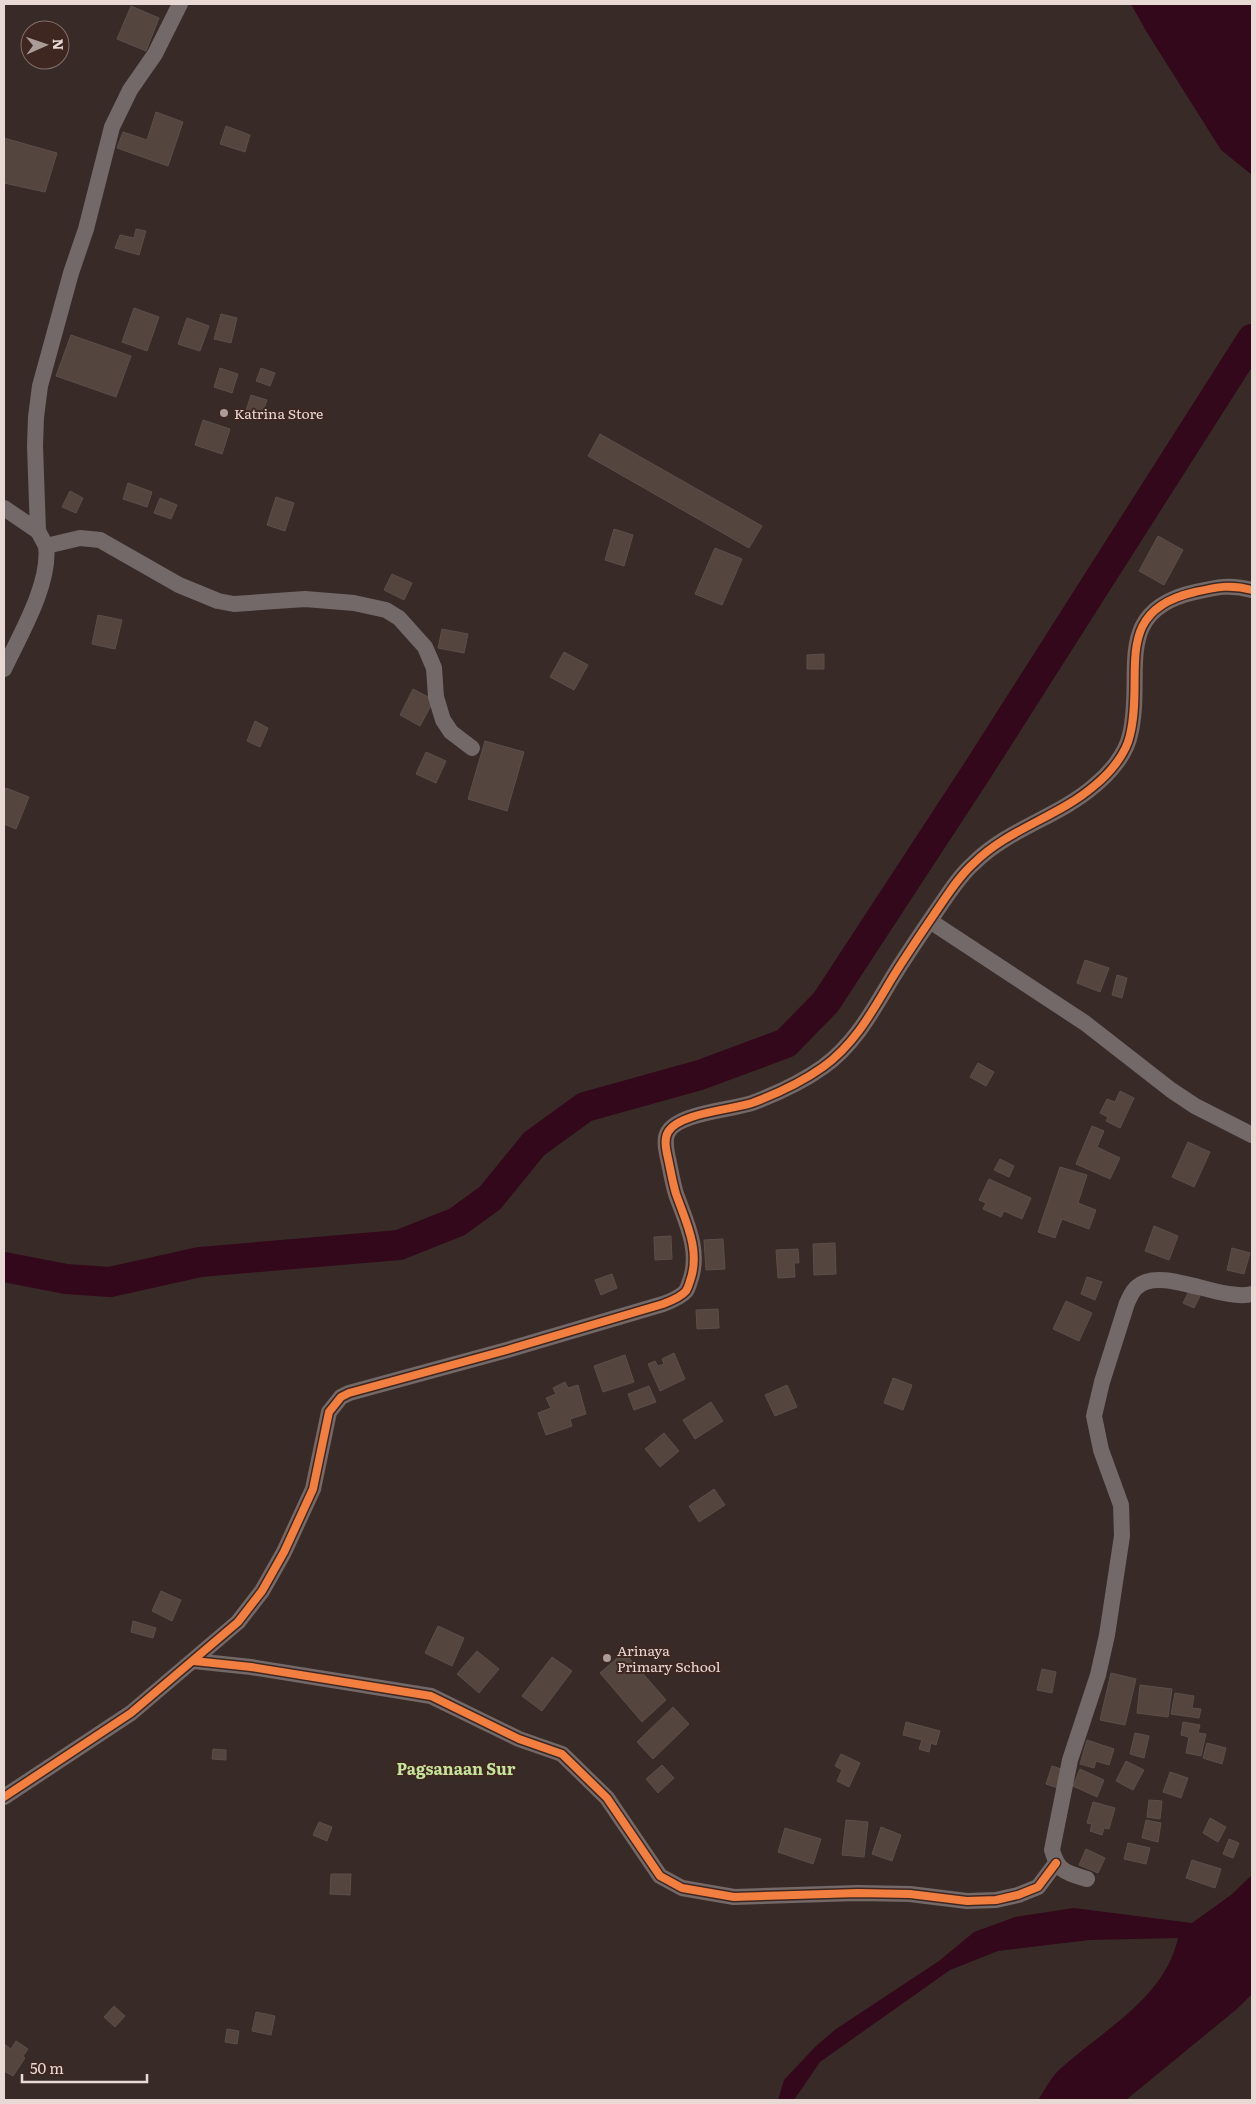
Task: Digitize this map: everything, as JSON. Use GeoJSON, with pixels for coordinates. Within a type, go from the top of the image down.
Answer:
{"type":"FeatureCollection","features":[{"type":"Feature","properties":{"kind":"street"},"geometry":{"type":"LineString","coordinates":[[4,668],[40,585],[46,563],[42,538],[35,446],[40,386],[86,229],[112,127],[130,90],[155,54],[180,4]]}},
{"type":"Feature","properties":{"kind":"street"},"geometry":{"type":"LineString","coordinates":[[4,508],[42,538],[100,540],[179,585],[218,601],[234,604],[305,599],[354,603],[386,610],[399,618],[425,647],[434,668],[436,696],[443,720],[451,732],[472,748]]}},
{"type":"Feature","properties":{"kind":"street"},"geometry":{"type":"LineString","coordinates":[[4,1797],[131,1713],[238,1622],[262,1591],[284,1552],[313,1488],[329,1412],[341,1397],[355,1391],[507,1350],[664,1304],[686,1291],[692,1275],[694,1247],[676,1192],[665,1145],[667,1132],[677,1123],[689,1118],[754,1102],[806,1078],[834,1058],[856,1036],[930,920],[952,888],[973,863],[991,848],[1075,801],[1096,785],[1123,754],[1130,736],[1133,714],[1135,648],[1140,630],[1152,612],[1176,596],[1214,588],[1237,586],[1252,590]]}},
{"type":"Feature","properties":{"kind":"street"},"geometry":{"type":"LineString","coordinates":[[930,920],[1085,1023],[1171,1090],[1195,1106],[1252,1135]]}},
{"type":"Feature","properties":{"kind":"street"},"geometry":{"type":"LineString","coordinates":[[1087,1879],[1062,1870],[1056,1863],[1052,1850],[1070,1760],[1098,1675],[1107,1635],[1122,1536],[1121,1505],[1101,1450],[1094,1416],[1102,1382],[1127,1303],[1138,1285],[1147,1281],[1182,1282],[1216,1292],[1234,1295],[1252,1294]]}},
{"type":"Feature","properties":{"kind":"street"},"geometry":{"type":"LineString","coordinates":[[194,1661],[261,1669],[431,1696],[519,1739],[562,1754],[607,1798],[660,1876],[682,1888],[734,1897],[858,1893],[910,1894],[967,1901],[996,1900],[1018,1895],[1038,1887],[1056,1863]]}},
{"type":"Feature","properties":{"kind":"shaded area"},"geometry":{"type":"Polygon","coordinates":[[[1131,4],[1252,4],[1252,175],[1221,150],[1131,4]]]}},
{"type":"Feature","properties":{"kind":"shaded area"},"geometry":{"type":"Polygon","coordinates":[[[1252,1875],[1252,1994],[1238,2008],[1126,2100],[1038,2100],[1060,2069],[1130,2012],[1146,1996],[1160,1978],[1171,1959],[1178,1938],[1090,1940],[998,1951],[950,1970],[820,2062],[794,2100],[778,2100],[784,2080],[816,2046],[836,2029],[939,1961],[974,1932],[1015,1917],[1074,1908],[1192,1923],[1231,1895],[1252,1875]]]}},
{"type":"Feature","properties":{"kind":"building"},"geometry":{"type":"Polygon","coordinates":[[[131,6],[159,18],[146,51],[117,39],[131,6]]]}},
{"type":"Feature","properties":{"kind":"building"},"geometry":{"type":"Polygon","coordinates":[[[156,112],[183,122],[168,166],[117,148],[123,132],[147,140],[156,112]]]}},
{"type":"Feature","properties":{"kind":"building"},"geometry":{"type":"Polygon","coordinates":[[[226,126],[250,135],[245,152],[220,144],[226,126]]]}},
{"type":"Feature","properties":{"kind":"building"},"geometry":{"type":"Polygon","coordinates":[[[4,138],[57,153],[45,192],[4,183],[4,138]]]}},
{"type":"Feature","properties":{"kind":"building"},"geometry":{"type":"Polygon","coordinates":[[[136,229],[146,231],[139,255],[115,248],[120,235],[134,238],[136,229]]]}},
{"type":"Feature","properties":{"kind":"building"},"geometry":{"type":"Polygon","coordinates":[[[134,308],[159,317],[147,351],[122,342],[134,308]]]}},
{"type":"Feature","properties":{"kind":"building"},"geometry":{"type":"Polygon","coordinates":[[[221,314],[237,318],[231,343],[214,339],[221,314]]]}},
{"type":"Feature","properties":{"kind":"building"},"geometry":{"type":"Polygon","coordinates":[[[187,318],[209,326],[200,351],[178,344],[187,318]]]}},
{"type":"Feature","properties":{"kind":"building"},"geometry":{"type":"Polygon","coordinates":[[[71,335],[131,356],[116,397],[56,376],[71,335]]]}},
{"type":"Feature","properties":{"kind":"building"},"geometry":{"type":"Polygon","coordinates":[[[220,368],[238,374],[232,393],[214,387],[220,368]]]}},
{"type":"Feature","properties":{"kind":"building"},"geometry":{"type":"Polygon","coordinates":[[[261,368],[275,373],[270,386],[256,381],[261,368]]]}},
{"type":"Feature","properties":{"kind":"building"},"geometry":{"type":"Polygon","coordinates":[[[251,395],[267,400],[260,419],[245,414],[251,395]]]}},
{"type":"Feature","properties":{"kind":"building"},"geometry":{"type":"Polygon","coordinates":[[[203,420],[230,429],[222,454],[195,445],[203,420]]]}},
{"type":"Feature","properties":{"kind":"building"},"geometry":{"type":"Polygon","coordinates":[[[600,434],[762,526],[749,548],[588,456],[600,434]]]}},
{"type":"Feature","properties":{"kind":"building"},"geometry":{"type":"Polygon","coordinates":[[[128,483],[152,492],[147,507],[123,499],[128,483]]]}},
{"type":"Feature","properties":{"kind":"building"},"geometry":{"type":"Polygon","coordinates":[[[70,491],[83,498],[76,513],[62,507],[70,491]]]}},
{"type":"Feature","properties":{"kind":"building"},"geometry":{"type":"Polygon","coordinates":[[[276,497],[294,503],[285,531],[267,525],[276,497]]]}},
{"type":"Feature","properties":{"kind":"building"},"geometry":{"type":"Polygon","coordinates":[[[160,498],[177,505],[171,519],[154,513],[160,498]]]}},
{"type":"Feature","properties":{"kind":"building"},"geometry":{"type":"Polygon","coordinates":[[[614,529],[633,535],[624,566],[605,560],[614,529]]]}},
{"type":"Feature","properties":{"kind":"building"},"geometry":{"type":"Polygon","coordinates":[[[1158,536],[1183,550],[1164,585],[1139,571],[1158,536]]]}},
{"type":"Feature","properties":{"kind":"building"},"geometry":{"type":"Polygon","coordinates":[[[715,548],[742,559],[722,605],[695,594],[715,548]]]}},
{"type":"Feature","properties":{"kind":"building"},"geometry":{"type":"Polygon","coordinates":[[[392,574],[412,583],[404,600],[384,590],[392,574]]]}},
{"type":"Feature","properties":{"kind":"building"},"geometry":{"type":"Polygon","coordinates":[[[98,615],[122,620],[115,649],[92,644],[98,615]]]}},
{"type":"Feature","properties":{"kind":"building"},"geometry":{"type":"Polygon","coordinates":[[[442,629],[468,634],[464,653],[438,648],[442,629]]]}},
{"type":"Feature","properties":{"kind":"building"},"geometry":{"type":"Polygon","coordinates":[[[564,652],[588,665],[574,690],[550,677],[564,652]]]}},
{"type":"Feature","properties":{"kind":"building"},"geometry":{"type":"Polygon","coordinates":[[[824,654],[824,669],[807,669],[807,655],[824,654]]]}},
{"type":"Feature","properties":{"kind":"building"},"geometry":{"type":"Polygon","coordinates":[[[413,689],[434,700],[420,726],[400,715],[413,689]]]}},
{"type":"Feature","properties":{"kind":"building"},"geometry":{"type":"Polygon","coordinates":[[[255,721],[268,728],[260,747],[247,741],[255,721]]]}},
{"type":"Feature","properties":{"kind":"building"},"geometry":{"type":"Polygon","coordinates":[[[485,741],[524,752],[507,811],[468,799],[485,741]]]}},
{"type":"Feature","properties":{"kind":"building"},"geometry":{"type":"Polygon","coordinates":[[[426,752],[446,761],[436,783],[416,774],[426,752]]]}},
{"type":"Feature","properties":{"kind":"building"},"geometry":{"type":"Polygon","coordinates":[[[6,788],[29,797],[16,829],[4,824],[4,794],[6,788]]]}},
{"type":"Feature","properties":{"kind":"building"},"geometry":{"type":"Polygon","coordinates":[[[1085,960],[1109,968],[1100,992],[1077,983],[1085,960]]]}},
{"type":"Feature","properties":{"kind":"building"},"geometry":{"type":"Polygon","coordinates":[[[1117,975],[1127,978],[1122,998],[1112,995],[1117,975]]]}},
{"type":"Feature","properties":{"kind":"building"},"geometry":{"type":"Polygon","coordinates":[[[978,1063],[994,1072],[986,1086],[970,1077],[978,1063]]]}},
{"type":"Feature","properties":{"kind":"building"},"geometry":{"type":"Polygon","coordinates":[[[1120,1091],[1134,1098],[1120,1128],[1106,1121],[1108,1117],[1100,1113],[1107,1099],[1115,1102],[1120,1091]]]}},
{"type":"Feature","properties":{"kind":"building"},"geometry":{"type":"Polygon","coordinates":[[[1092,1126],[1104,1131],[1097,1147],[1120,1158],[1110,1179],[1076,1164],[1092,1126]]]}},
{"type":"Feature","properties":{"kind":"building"},"geometry":{"type":"Polygon","coordinates":[[[1188,1142],[1210,1152],[1194,1187],[1172,1177],[1188,1142]]]}},
{"type":"Feature","properties":{"kind":"building"},"geometry":{"type":"Polygon","coordinates":[[[1000,1159],[1014,1166],[1009,1177],[994,1170],[1000,1159]]]}},
{"type":"Feature","properties":{"kind":"building"},"geometry":{"type":"Polygon","coordinates":[[[1060,1167],[1087,1175],[1078,1203],[1096,1210],[1089,1229],[1062,1219],[1055,1238],[1038,1232],[1060,1167]]]}},
{"type":"Feature","properties":{"kind":"building"},"geometry":{"type":"Polygon","coordinates":[[[989,1179],[1031,1198],[1022,1219],[1004,1211],[1001,1217],[983,1209],[986,1203],[979,1200],[989,1179]]]}},
{"type":"Feature","properties":{"kind":"building"},"geometry":{"type":"Polygon","coordinates":[[[1154,1226],[1178,1236],[1169,1260],[1145,1251],[1154,1226]]]}},
{"type":"Feature","properties":{"kind":"building"},"geometry":{"type":"Polygon","coordinates":[[[671,1236],[672,1259],[655,1260],[654,1237],[671,1236]]]}},
{"type":"Feature","properties":{"kind":"building"},"geometry":{"type":"Polygon","coordinates":[[[723,1239],[725,1269],[706,1270],[704,1240],[723,1239]]]}},
{"type":"Feature","properties":{"kind":"building"},"geometry":{"type":"Polygon","coordinates":[[[835,1243],[836,1274],[814,1275],[813,1244],[835,1243]]]}},
{"type":"Feature","properties":{"kind":"building"},"geometry":{"type":"Polygon","coordinates":[[[1232,1248],[1250,1253],[1244,1274],[1227,1270],[1232,1248]]]}},
{"type":"Feature","properties":{"kind":"building"},"geometry":{"type":"Polygon","coordinates":[[[798,1249],[799,1263],[794,1263],[795,1277],[778,1278],[776,1250],[798,1249]]]}},
{"type":"Feature","properties":{"kind":"building"},"geometry":{"type":"Polygon","coordinates":[[[612,1274],[617,1288],[601,1295],[595,1280],[612,1274]]]}},
{"type":"Feature","properties":{"kind":"building"},"geometry":{"type":"Polygon","coordinates":[[[1087,1277],[1102,1282],[1095,1300],[1081,1294],[1087,1277]]]}},
{"type":"Feature","properties":{"kind":"building"},"geometry":{"type":"Polygon","coordinates":[[[1189,1291],[1200,1296],[1194,1308],[1183,1303],[1189,1291]]]}},
{"type":"Feature","properties":{"kind":"building"},"geometry":{"type":"Polygon","coordinates":[[[1066,1301],[1092,1313],[1079,1341],[1053,1329],[1066,1301]]]}},
{"type":"Feature","properties":{"kind":"building"},"geometry":{"type":"Polygon","coordinates":[[[718,1309],[719,1328],[697,1329],[696,1310],[718,1309]]]}},
{"type":"Feature","properties":{"kind":"building"},"geometry":{"type":"Polygon","coordinates":[[[674,1353],[685,1379],[660,1391],[648,1364],[655,1361],[658,1366],[664,1364],[662,1359],[674,1353]]]}},
{"type":"Feature","properties":{"kind":"building"},"geometry":{"type":"Polygon","coordinates":[[[625,1355],[634,1382],[603,1392],[594,1366],[625,1355]]]}},
{"type":"Feature","properties":{"kind":"building"},"geometry":{"type":"Polygon","coordinates":[[[893,1378],[912,1385],[903,1410],[884,1403],[893,1378]]]}},
{"type":"Feature","properties":{"kind":"building"},"geometry":{"type":"Polygon","coordinates":[[[565,1382],[568,1388],[578,1385],[586,1414],[570,1419],[572,1426],[546,1435],[538,1413],[551,1408],[546,1398],[556,1394],[553,1388],[565,1382]]]}},
{"type":"Feature","properties":{"kind":"building"},"geometry":{"type":"Polygon","coordinates":[[[787,1385],[797,1407],[775,1416],[765,1395],[787,1385]]]}},
{"type":"Feature","properties":{"kind":"building"},"geometry":{"type":"Polygon","coordinates":[[[649,1386],[656,1402],[634,1410],[628,1394],[649,1386]]]}},
{"type":"Feature","properties":{"kind":"building"},"geometry":{"type":"Polygon","coordinates":[[[711,1402],[723,1421],[695,1439],[683,1420],[711,1402]]]}},
{"type":"Feature","properties":{"kind":"building"},"geometry":{"type":"Polygon","coordinates":[[[664,1433],[679,1451],[660,1467],[645,1449],[664,1433]]]}},
{"type":"Feature","properties":{"kind":"building"},"geometry":{"type":"Polygon","coordinates":[[[714,1489],[725,1505],[699,1522],[689,1506],[714,1489]]]}},
{"type":"Feature","properties":{"kind":"building"},"geometry":{"type":"Polygon","coordinates":[[[161,1591],[181,1600],[172,1621],[152,1611],[161,1591]]]}},
{"type":"Feature","properties":{"kind":"building"},"geometry":{"type":"Polygon","coordinates":[[[133,1621],[156,1628],[153,1638],[131,1632],[133,1621]]]}},
{"type":"Feature","properties":{"kind":"building"},"geometry":{"type":"Polygon","coordinates":[[[438,1626],[464,1638],[452,1666],[425,1653],[438,1626]]]}},
{"type":"Feature","properties":{"kind":"building"},"geometry":{"type":"Polygon","coordinates":[[[477,1651],[499,1669],[479,1693],[457,1674],[477,1651]]]}},
{"type":"Feature","properties":{"kind":"building"},"geometry":{"type":"Polygon","coordinates":[[[624,1652],[666,1700],[642,1722],[600,1673],[624,1652]]]}},
{"type":"Feature","properties":{"kind":"building"},"geometry":{"type":"Polygon","coordinates":[[[552,1657],[572,1671],[542,1711],[522,1696],[552,1657]]]}},
{"type":"Feature","properties":{"kind":"building"},"geometry":{"type":"Polygon","coordinates":[[[1042,1669],[1056,1672],[1052,1693],[1037,1690],[1042,1669]]]}},
{"type":"Feature","properties":{"kind":"building"},"geometry":{"type":"Polygon","coordinates":[[[1111,1673],[1136,1679],[1125,1725],[1100,1720],[1111,1673]]]}},
{"type":"Feature","properties":{"kind":"building"},"geometry":{"type":"Polygon","coordinates":[[[1140,1685],[1172,1689],[1168,1717],[1137,1713],[1140,1685]]]}},
{"type":"Feature","properties":{"kind":"building"},"geometry":{"type":"Polygon","coordinates":[[[1175,1693],[1194,1696],[1192,1708],[1201,1709],[1199,1718],[1171,1714],[1175,1693]]]}},
{"type":"Feature","properties":{"kind":"building"},"geometry":{"type":"Polygon","coordinates":[[[673,1707],[689,1724],[653,1759],[637,1742],[673,1707]]]}},
{"type":"Feature","properties":{"kind":"building"},"geometry":{"type":"Polygon","coordinates":[[[906,1722],[940,1731],[936,1745],[931,1743],[929,1752],[919,1749],[922,1740],[903,1735],[906,1722]]]}},
{"type":"Feature","properties":{"kind":"building"},"geometry":{"type":"Polygon","coordinates":[[[1183,1722],[1200,1725],[1198,1733],[1206,1734],[1201,1756],[1186,1753],[1189,1737],[1181,1735],[1183,1722]]]}},
{"type":"Feature","properties":{"kind":"building"},"geometry":{"type":"Polygon","coordinates":[[[1135,1733],[1149,1736],[1144,1758],[1130,1754],[1135,1733]]]}},
{"type":"Feature","properties":{"kind":"building"},"geometry":{"type":"Polygon","coordinates":[[[1087,1740],[1114,1749],[1109,1765],[1096,1761],[1094,1768],[1080,1764],[1087,1740]]]}},
{"type":"Feature","properties":{"kind":"building"},"geometry":{"type":"Polygon","coordinates":[[[1207,1743],[1226,1748],[1222,1764],[1203,1758],[1207,1743]]]}},
{"type":"Feature","properties":{"kind":"building"},"geometry":{"type":"Polygon","coordinates":[[[213,1749],[226,1750],[226,1760],[212,1759],[213,1749]]]}},
{"type":"Feature","properties":{"kind":"building"},"geometry":{"type":"Polygon","coordinates":[[[841,1754],[860,1763],[849,1787],[837,1781],[842,1770],[835,1766],[841,1754]]]}},
{"type":"Feature","properties":{"kind":"building"},"geometry":{"type":"Polygon","coordinates":[[[1126,1761],[1144,1770],[1133,1790],[1116,1781],[1126,1761]]]}},
{"type":"Feature","properties":{"kind":"building"},"geometry":{"type":"Polygon","coordinates":[[[662,1765],[674,1778],[658,1793],[646,1779],[662,1765]]]}},
{"type":"Feature","properties":{"kind":"building"},"geometry":{"type":"Polygon","coordinates":[[[1052,1766],[1067,1771],[1061,1789],[1046,1784],[1052,1766]]]}},
{"type":"Feature","properties":{"kind":"building"},"geometry":{"type":"Polygon","coordinates":[[[1080,1769],[1104,1780],[1097,1797],[1073,1786],[1080,1769]]]}},
{"type":"Feature","properties":{"kind":"building"},"geometry":{"type":"Polygon","coordinates":[[[1170,1772],[1188,1778],[1181,1798],[1163,1792],[1170,1772]]]}},
{"type":"Feature","properties":{"kind":"building"},"geometry":{"type":"Polygon","coordinates":[[[1149,1800],[1162,1801],[1160,1819],[1147,1817],[1149,1800]]]}},
{"type":"Feature","properties":{"kind":"building"},"geometry":{"type":"Polygon","coordinates":[[[1093,1802],[1115,1808],[1109,1829],[1104,1828],[1102,1835],[1090,1831],[1092,1824],[1087,1823],[1093,1802]]]}},
{"type":"Feature","properties":{"kind":"building"},"geometry":{"type":"Polygon","coordinates":[[[1210,1818],[1226,1827],[1218,1842],[1203,1833],[1210,1818]]]}},
{"type":"Feature","properties":{"kind":"building"},"geometry":{"type":"Polygon","coordinates":[[[846,1820],[868,1822],[864,1857],[842,1855],[846,1820]]]}},
{"type":"Feature","properties":{"kind":"building"},"geometry":{"type":"Polygon","coordinates":[[[1146,1820],[1161,1823],[1158,1842],[1142,1838],[1146,1820]]]}},
{"type":"Feature","properties":{"kind":"building"},"geometry":{"type":"Polygon","coordinates":[[[319,1822],[332,1827],[327,1841],[313,1835],[319,1822]]]}},
{"type":"Feature","properties":{"kind":"building"},"geometry":{"type":"Polygon","coordinates":[[[881,1827],[901,1835],[892,1861],[872,1854],[881,1827]]]}},
{"type":"Feature","properties":{"kind":"building"},"geometry":{"type":"Polygon","coordinates":[[[785,1828],[821,1839],[813,1864],[778,1852],[785,1828]]]}},
{"type":"Feature","properties":{"kind":"building"},"geometry":{"type":"Polygon","coordinates":[[[1229,1839],[1239,1843],[1233,1858],[1223,1854],[1229,1839]]]}},
{"type":"Feature","properties":{"kind":"building"},"geometry":{"type":"Polygon","coordinates":[[[1128,1843],[1150,1848],[1146,1864],[1124,1859],[1128,1843]]]}},
{"type":"Feature","properties":{"kind":"building"},"geometry":{"type":"Polygon","coordinates":[[[1086,1849],[1105,1858],[1098,1873],[1079,1865],[1086,1849]]]}},
{"type":"Feature","properties":{"kind":"building"},"geometry":{"type":"Polygon","coordinates":[[[1192,1860],[1221,1869],[1215,1888],[1186,1878],[1192,1860]]]}},
{"type":"Feature","properties":{"kind":"building"},"geometry":{"type":"Polygon","coordinates":[[[331,1874],[351,1874],[350,1895],[330,1894],[331,1874]]]}},
{"type":"Feature","properties":{"kind":"building"},"geometry":{"type":"Polygon","coordinates":[[[114,2006],[125,2016],[115,2027],[104,2017],[114,2006]]]}},
{"type":"Feature","properties":{"kind":"building"},"geometry":{"type":"Polygon","coordinates":[[[256,2012],[275,2016],[271,2035],[252,2031],[256,2012]]]}},
{"type":"Feature","properties":{"kind":"building"},"geometry":{"type":"Polygon","coordinates":[[[227,2029],[239,2031],[237,2044],[225,2042],[227,2029]]]}},
{"type":"Feature","properties":{"kind":"building"},"geometry":{"type":"Polygon","coordinates":[[[16,2041],[28,2049],[23,2056],[25,2058],[13,2076],[4,2071],[4,2044],[11,2049],[16,2041]]]}},
{"type":"Feature","properties":{"kind":"waterway"},"geometry":{"type":"LineString","coordinates":[[4,1267],[66,1279],[110,1282],[200,1262],[399,1245],[457,1222],[490,1198],[534,1144],[585,1107],[700,1075],[786,1043],[826,1002],[979,768],[1252,339]]}},
{"type":"Feature","properties":{"kind":"cycle path"},"geometry":{"type":"LineString","coordinates":[[4,1797],[131,1713],[238,1622],[262,1591],[284,1552],[313,1489],[329,1412],[341,1397],[349,1393],[507,1350],[663,1304],[676,1299],[684,1293],[688,1287],[693,1270],[693,1248],[688,1226],[672,1178],[666,1147],[668,1132],[683,1120],[694,1116],[752,1103],[779,1092],[823,1067],[844,1049],[862,1027],[918,938],[968,868],[1002,841],[1080,797],[1100,781],[1116,763],[1125,749],[1130,735],[1134,712],[1136,648],[1141,630],[1151,614],[1168,601],[1195,592],[1224,587],[1252,590]]}},
{"type":"Feature","properties":{"kind":"cycle path"},"geometry":{"type":"LineString","coordinates":[[194,1661],[251,1667],[431,1696],[519,1739],[562,1754],[607,1798],[660,1876],[682,1888],[734,1897],[858,1893],[910,1894],[967,1901],[996,1900],[1018,1895],[1038,1887],[1056,1863]]}},
{"type":"Feature","properties":{"kind":"place","name":"Katrina Store"},"geometry":{"type":"Point","coordinates":[224,413]}},
{"type":"Feature","properties":{"kind":"place","name":"Arinaya Primary School"},"geometry":{"type":"Point","coordinates":[607,1658]}},
{"type":"Feature","properties":{"kind":"district","name":"Pagsanaan Sur"},"geometry":{"type":"Point","coordinates":[456,1768]}}]}
